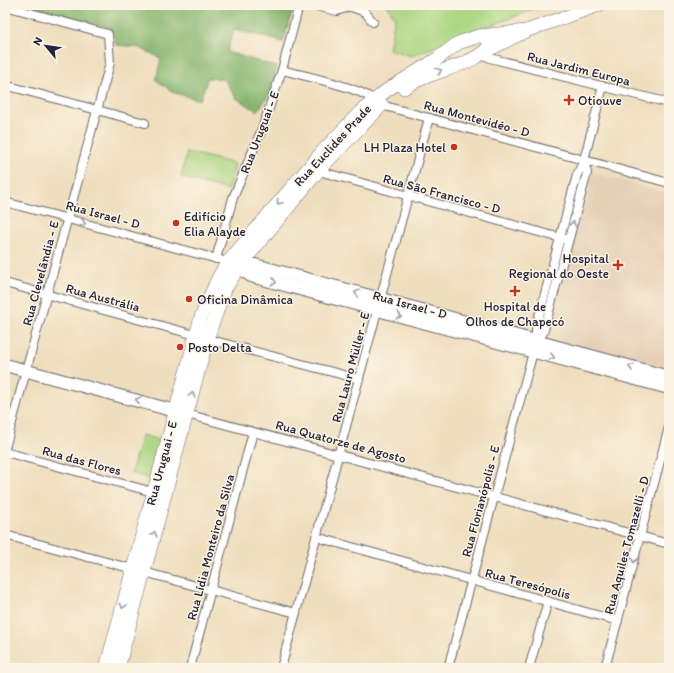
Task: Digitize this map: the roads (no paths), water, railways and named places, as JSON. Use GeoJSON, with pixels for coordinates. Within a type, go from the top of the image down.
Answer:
{"type":"FeatureCollection","features":[{"type":"Feature","properties":{"kind":"main road","name":"Rua Euclides Prade"},"geometry":{"type":"LineString","coordinates":[[378,102],[410,84],[460,64],[526,31],[599,5]]}},
{"type":"Feature","properties":{"kind":"main road","name":"Rua Euclides Prade"},"geometry":{"type":"LineString","coordinates":[[227,263],[314,168],[378,102],[458,43],[483,35],[526,31]]}},
{"type":"Feature","properties":{"kind":"main road"},"geometry":{"type":"LineString","coordinates":[[483,35],[490,42],[490,45],[484,53]]}},
{"type":"Feature","properties":{"kind":"main road"},"geometry":{"type":"LineString","coordinates":[[454,47],[450,56],[454,62],[460,64]]}},
{"type":"Feature","properties":{"kind":"main road","name":"Rua Uruguai - E"},"geometry":{"type":"LineString","coordinates":[[106,668],[138,570],[201,337],[225,289],[227,263]]}},
{"type":"Feature","properties":{"kind":"main road","name":"Rua Uruguai - E"},"geometry":{"type":"LineString","coordinates":[[118,668],[154,492],[181,412]]}},
{"type":"Feature","properties":{"kind":"street","name":"Rua Uruguai - E"},"geometry":{"type":"LineString","coordinates":[[227,263],[233,198],[262,129],[282,70],[299,5]]}},
{"type":"Feature","properties":{"kind":"street"},"geometry":{"type":"LineString","coordinates":[[312,5],[338,8],[347,6],[365,12],[373,22]]}},
{"type":"Feature","properties":{"kind":"street","name":"Rua Clevelândia - E"},"geometry":{"type":"LineString","coordinates":[[5,6],[108,34],[110,63],[5,448]]}},
{"type":"Feature","properties":{"kind":"street","name":"Rua Jardim Europa"},"geometry":{"type":"LineString","coordinates":[[484,53],[490,58],[669,103]]}},
{"type":"Feature","properties":{"kind":"street","name":"Rua Montevidéo - D"},"geometry":{"type":"LineString","coordinates":[[282,70],[361,93],[378,102],[429,118],[669,183]]}},
{"type":"Feature","properties":{"kind":"street"},"geometry":{"type":"LineString","coordinates":[[5,85],[145,123]]}},
{"type":"Feature","properties":{"kind":"street","name":"Rua Florianópolis - E"},"geometry":{"type":"LineString","coordinates":[[448,668],[535,346],[535,330],[576,175],[584,160],[603,86]]}},
{"type":"Feature","properties":{"kind":"street","name":"Rua Lauro Müller - E"},"geometry":{"type":"LineString","coordinates":[[281,668],[429,118]]}},
{"type":"Feature","properties":{"kind":"street","name":"Rua Florianópolis - E"},"geometry":{"type":"LineString","coordinates":[[535,346],[543,333],[587,173],[584,160]]}},
{"type":"Feature","properties":{"kind":"street","name":"Rua São Francisco - D"},"geometry":{"type":"LineString","coordinates":[[314,168],[408,196],[568,240]]}},
{"type":"Feature","properties":{"kind":"street","name":"Rua Israel - D"},"geometry":{"type":"LineString","coordinates":[[5,202],[227,263],[255,265],[379,305],[535,346],[669,377]]}},
{"type":"Feature","properties":{"kind":"street","name":"Rua Austrália"},"geometry":{"type":"LineString","coordinates":[[5,283],[359,379]]}},
{"type":"Feature","properties":{"kind":"street","name":"Rua Israel - D"},"geometry":{"type":"LineString","coordinates":[[535,346],[669,388]]}},
{"type":"Feature","properties":{"kind":"street","name":"Rua Quatorze de Agosto"},"geometry":{"type":"LineString","coordinates":[[5,365],[669,544]]}},
{"type":"Feature","properties":{"kind":"street","name":"Rua Aquiles Tomazelli - D"},"geometry":{"type":"LineString","coordinates":[[605,668],[669,427]]}},
{"type":"Feature","properties":{"kind":"street","name":"Rua Lídia Monteiro da Silva"},"geometry":{"type":"LineString","coordinates":[[190,668],[253,432]]}},
{"type":"Feature","properties":{"kind":"street","name":"Rua das Flores"},"geometry":{"type":"LineString","coordinates":[[5,452],[154,492]]}},
{"type":"Feature","properties":{"kind":"street"},"geometry":{"type":"LineString","coordinates":[[5,535],[296,613]]}},
{"type":"Feature","properties":{"kind":"street","name":"Rua Teresópolis"},"geometry":{"type":"LineString","coordinates":[[316,537],[618,621]]}},
{"type":"Feature","properties":{"kind":"street"},"geometry":{"type":"LineString","coordinates":[[529,668],[548,601]]}},
{"type":"Feature","properties":{"kind":"place","name":"Otiouve"},"geometry":{"type":"Point","coordinates":[569,100]}},
{"type":"Feature","properties":{"kind":"place","name":"LH Plaza Hotel"},"geometry":{"type":"Point","coordinates":[454,147]}},
{"type":"Feature","properties":{"kind":"place","name":"Edifício Elia Alayde"},"geometry":{"type":"Point","coordinates":[176,223]}},
{"type":"Feature","properties":{"kind":"place","name":"Hospital Regional do Oeste"},"geometry":{"type":"Point","coordinates":[618,265]}},
{"type":"Feature","properties":{"kind":"place","name":"Hospital de Olhos de Chapecó"},"geometry":{"type":"Point","coordinates":[515,291]}},
{"type":"Feature","properties":{"kind":"place","name":"Oficina Dinâmica"},"geometry":{"type":"Point","coordinates":[189,299]}},
{"type":"Feature","properties":{"kind":"place","name":"Posto Delta"},"geometry":{"type":"Point","coordinates":[180,347]}}]}
